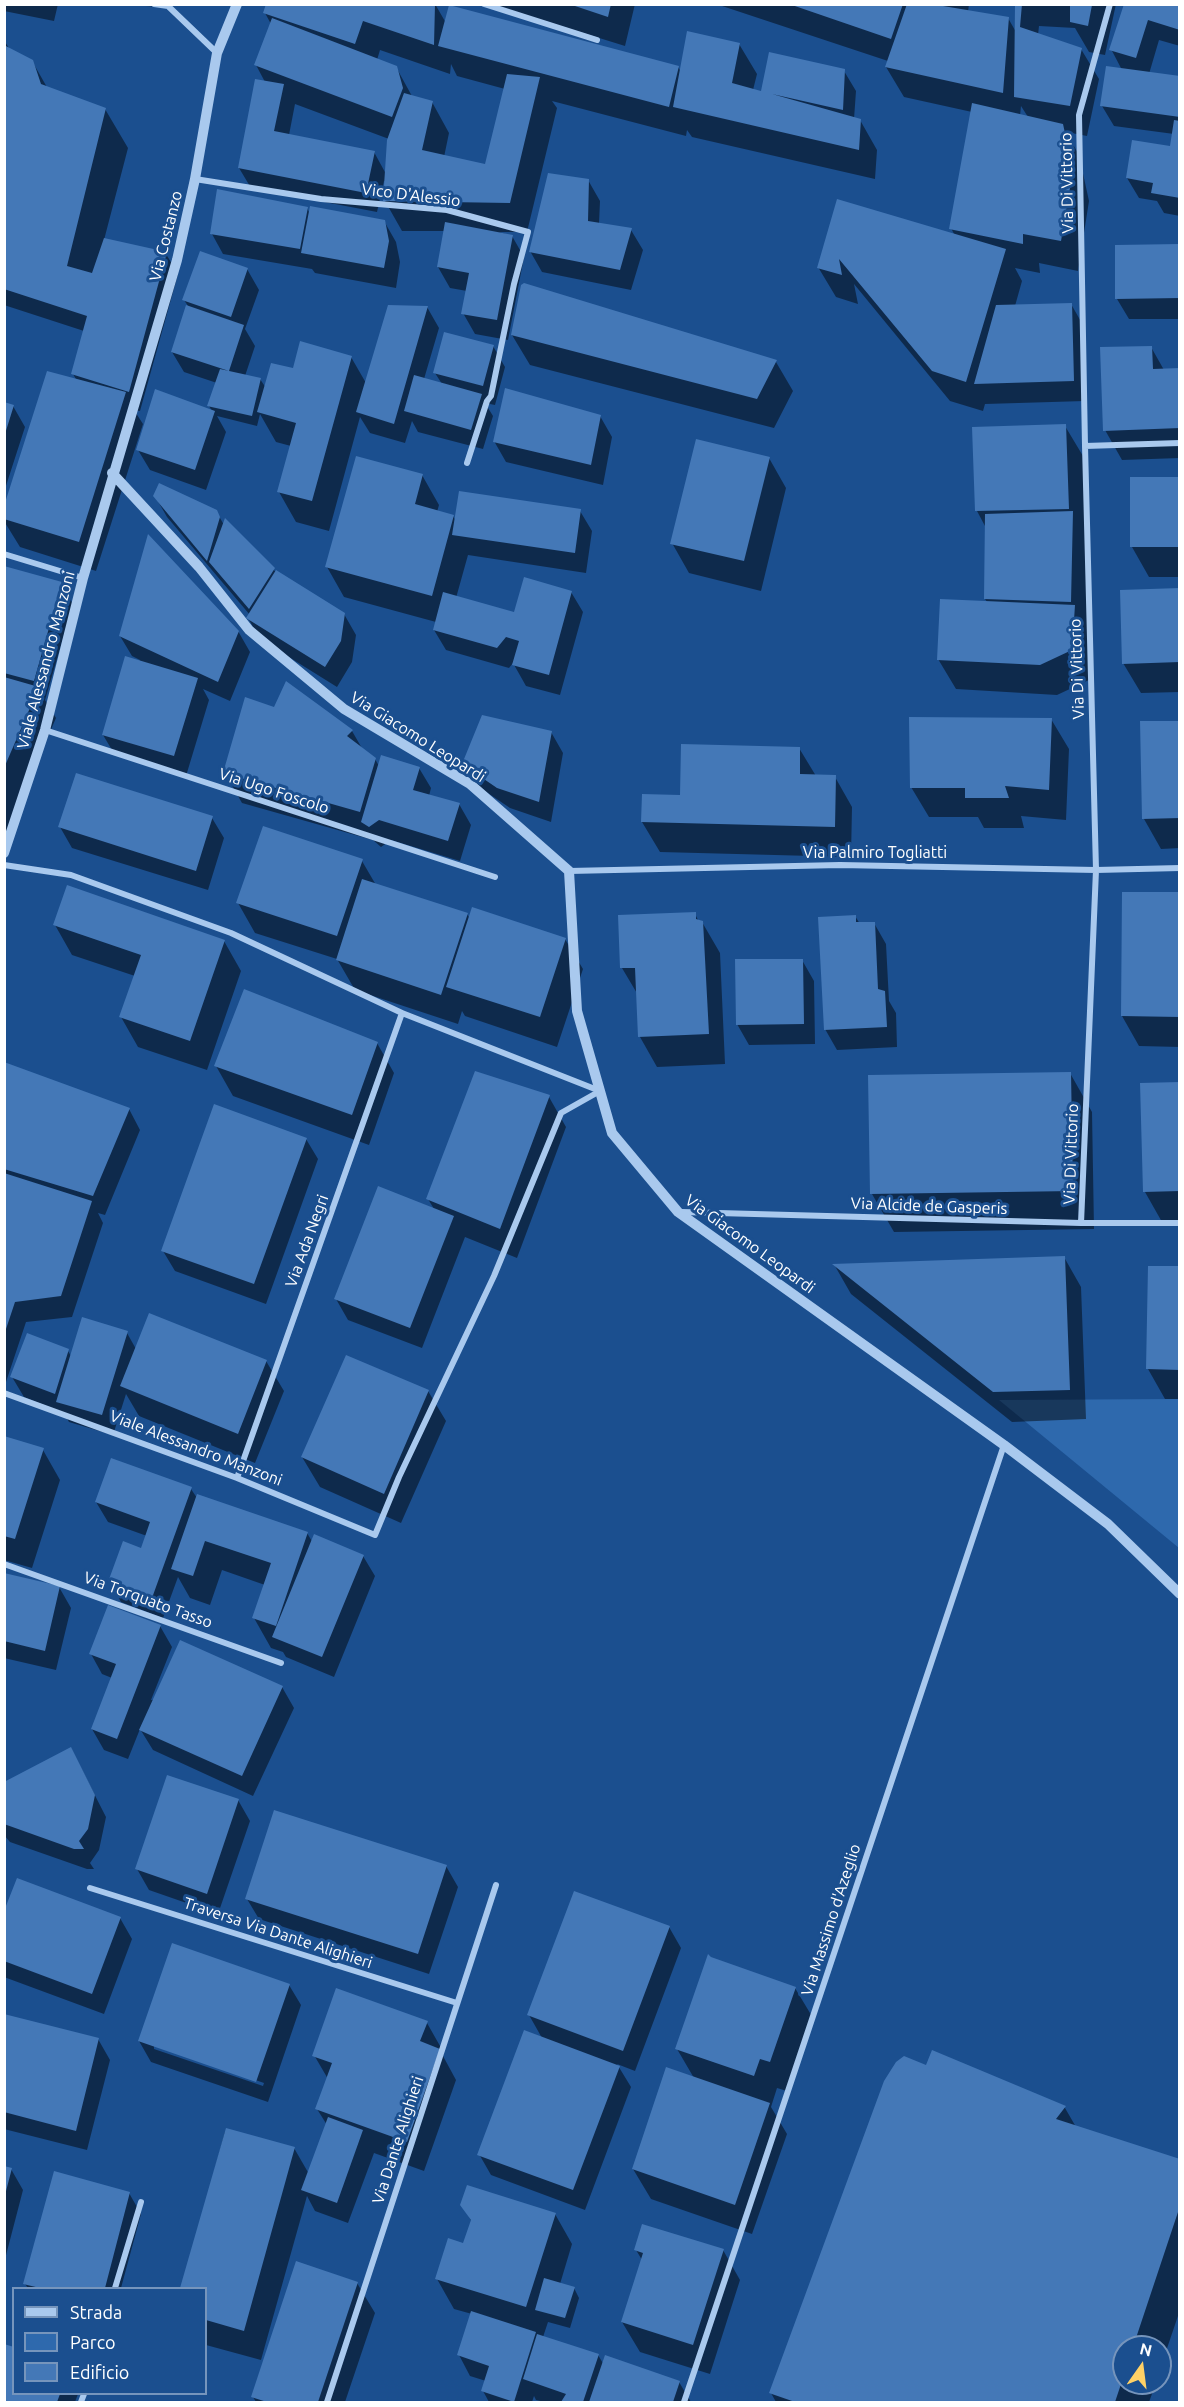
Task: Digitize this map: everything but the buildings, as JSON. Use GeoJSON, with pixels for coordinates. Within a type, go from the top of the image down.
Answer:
{"type":"FeatureCollection","features":[{"type":"Feature","properties":{"kind":"street"},"geometry":{"type":"LineString","coordinates":[[154,4],[168,6],[217,53]]}},
{"type":"Feature","properties":{"kind":"street","name":"Via Costanzo"},"geometry":{"type":"LineString","coordinates":[[112,473],[177,260],[195,179],[217,53],[237,4]]}},
{"type":"Feature","properties":{"kind":"street"},"geometry":{"type":"LineString","coordinates":[[484,4],[597,40]]}},
{"type":"Feature","properties":{"kind":"street","name":"Via Di Vittorio"},"geometry":{"type":"LineString","coordinates":[[1081,1223],[1096,870],[1084,446],[1079,115],[1110,4]]}},
{"type":"Feature","properties":{"kind":"street","name":"Vico D'Alessio"},"geometry":{"type":"LineString","coordinates":[[195,179],[321,199],[447,210],[528,232],[514,284],[491,396],[487,401],[467,463]]}},
{"type":"Feature","properties":{"kind":"street"},"geometry":{"type":"LineString","coordinates":[[1084,446],[1179,443]]}},
{"type":"Feature","properties":{"kind":"street","name":"Viale Alessandro Manzoni"},"geometry":{"type":"LineString","coordinates":[[4,853],[45,730],[82,578],[112,473]]}},
{"type":"Feature","properties":{"kind":"street","name":"Via Giacomo Leopardi"},"geometry":{"type":"LineString","coordinates":[[112,473],[198,567],[249,630],[344,709],[470,784],[569,871],[578,1011],[612,1133],[678,1212],[1004,1445],[1108,1524],[1179,1594]]}},
{"type":"Feature","properties":{"kind":"street"},"geometry":{"type":"LineString","coordinates":[[4,554],[82,578]]}},
{"type":"Feature","properties":{"kind":"street","name":"Via Ugo Foscolo"},"geometry":{"type":"LineString","coordinates":[[45,730],[495,877]]}},
{"type":"Feature","properties":{"kind":"street"},"geometry":{"type":"LineString","coordinates":[[4,865],[71,875],[231,933],[402,1013],[600,1091]]}},
{"type":"Feature","properties":{"kind":"street","name":"Via Palmiro Togliatti"},"geometry":{"type":"LineString","coordinates":[[569,871],[840,865],[1096,870],[1179,867]]}},
{"type":"Feature","properties":{"kind":"street","name":"Via Ada Negri"},"geometry":{"type":"LineString","coordinates":[[237,1478],[402,1013]]}},
{"type":"Feature","properties":{"kind":"street","name":"Viale Alessandro Manzoni"},"geometry":{"type":"LineString","coordinates":[[4,1393],[237,1478],[375,1535],[399,1477],[494,1276],[561,1113],[600,1091]]}},
{"type":"Feature","properties":{"kind":"street","name":"Via Alcide de Gasperis"},"geometry":{"type":"LineString","coordinates":[[678,1212],[1081,1223],[1179,1223]]}},
{"type":"Feature","properties":{"kind":"street","name":"Via Massimo d'Azeglio"},"geometry":{"type":"LineString","coordinates":[[684,2403],[1004,1445]]}},
{"type":"Feature","properties":{"kind":"street","name":"Via Torquato Tasso"},"geometry":{"type":"LineString","coordinates":[[4,1564],[281,1663]]}},
{"type":"Feature","properties":{"kind":"street","name":"Via Dante Alighieri"},"geometry":{"type":"LineString","coordinates":[[327,2403],[496,1886]]}},
{"type":"Feature","properties":{"kind":"street","name":"Traversa Via Dante Alighieri"},"geometry":{"type":"LineString","coordinates":[[90,1887],[457,2003]]}},
{"type":"Feature","properties":{"kind":"street"},"geometry":{"type":"LineString","coordinates":[[116,2287],[141,2202]]}},
{"type":"Feature","properties":{"kind":"green space"},"geometry":{"type":"Polygon","coordinates":[[[1179,1399],[1179,1548],[999,1400],[1179,1399]]]}}]}
